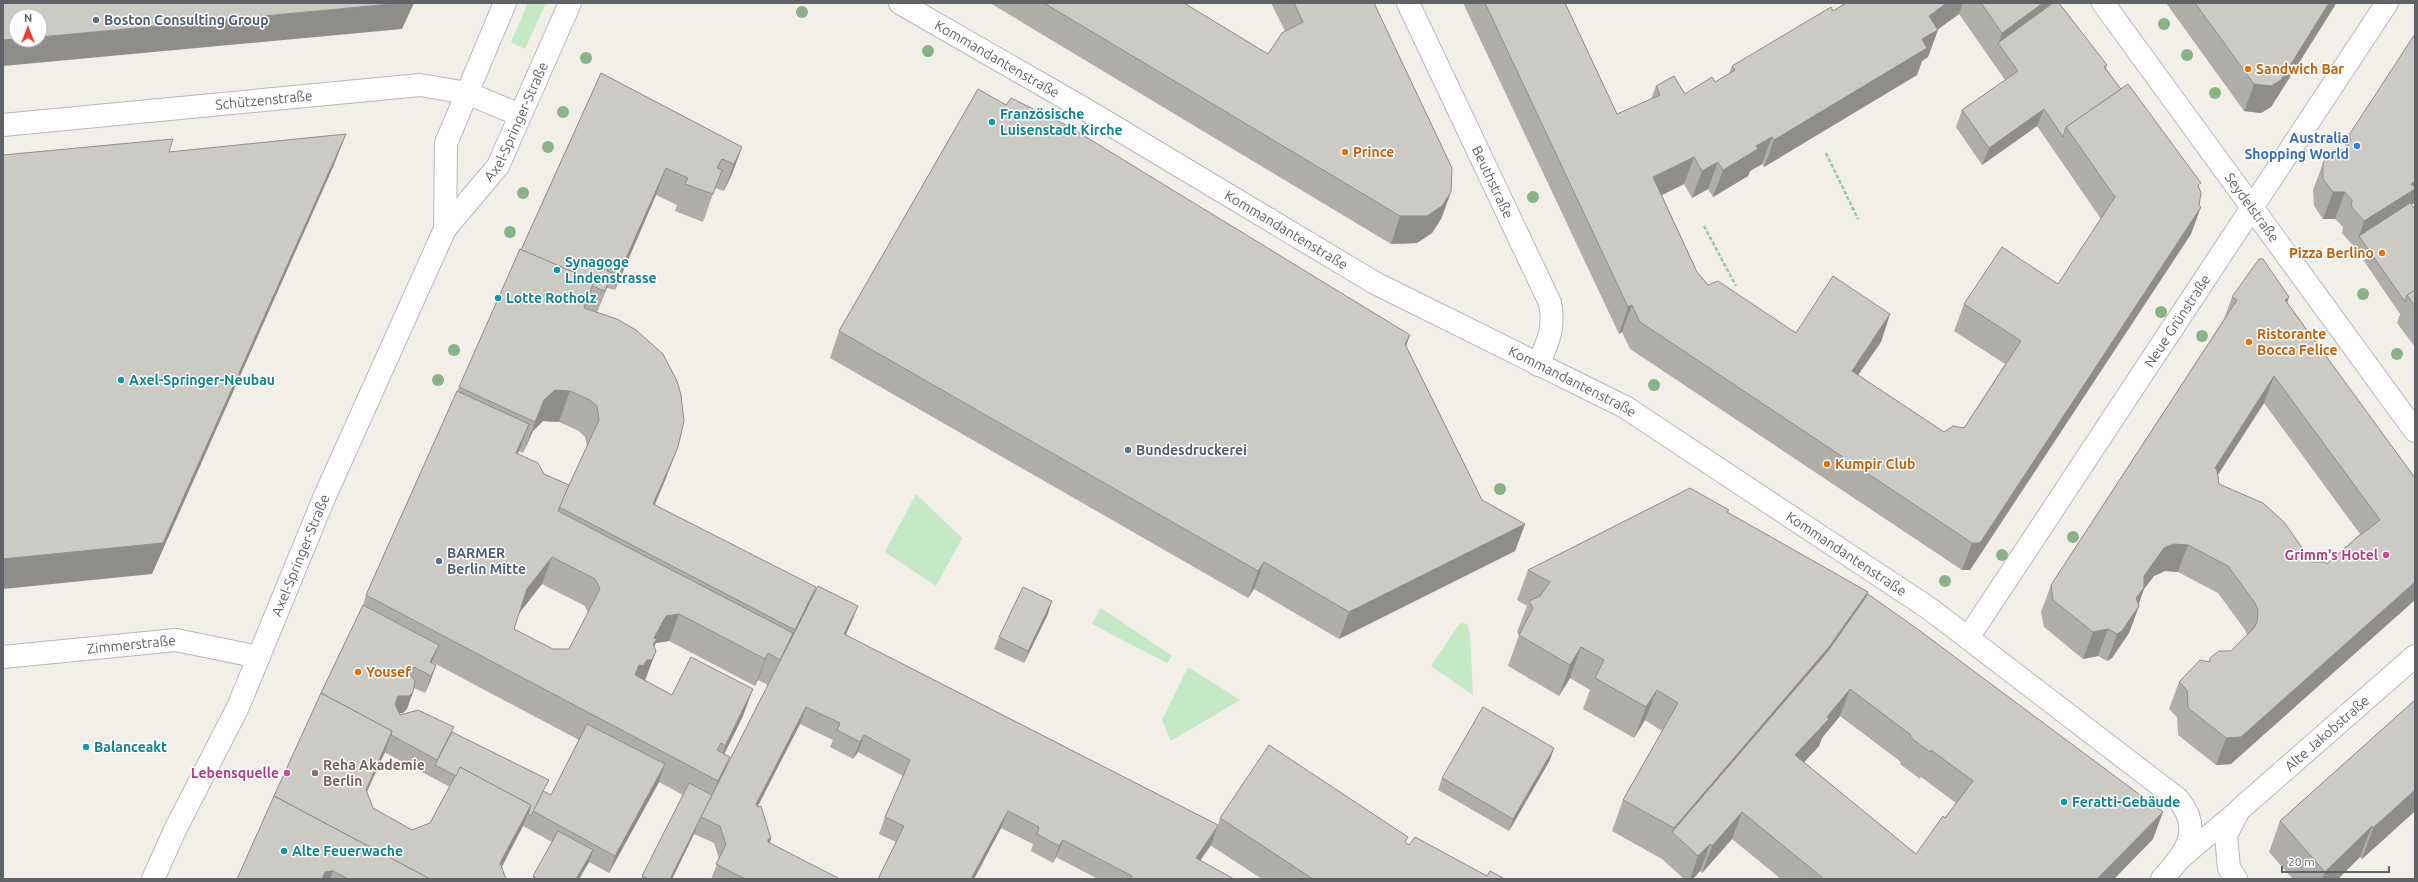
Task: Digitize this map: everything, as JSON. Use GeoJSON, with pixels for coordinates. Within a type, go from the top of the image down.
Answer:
{"type":"FeatureCollection","features":[{"type":"Feature","properties":{"kind":"street","name":"Axel-Springer-Straße"},"geometry":{"type":"LineString","coordinates":[[445,229],[446,142],[505,3]]}},
{"type":"Feature","properties":{"kind":"street","name":"Axel-Springer-Straße"},"geometry":{"type":"LineString","coordinates":[[153,879],[175,830],[238,707],[324,498],[445,229],[498,166],[570,3]]}},
{"type":"Feature","properties":{"kind":"street","name":"Kommandantenstraße"},"geometry":{"type":"LineString","coordinates":[[900,3],[1088,111],[1350,269],[1413,304],[1625,407],[1930,609],[2178,799],[2188,811],[2190,830]]}},
{"type":"Feature","properties":{"kind":"street","name":"Beuthstraße"},"geometry":{"type":"LineString","coordinates":[[1408,3],[1550,303],[1553,320],[1550,336],[1538,365]]}},
{"type":"Feature","properties":{"kind":"street","name":"Seydelstraße"},"geometry":{"type":"LineString","coordinates":[[2103,3],[2415,431]]}},
{"type":"Feature","properties":{"kind":"street","name":"Neue Grünstraße"},"geometry":{"type":"LineString","coordinates":[[1968,638],[2387,3]]}},
{"type":"Feature","properties":{"kind":"street","name":"Schützenstraße"},"geometry":{"type":"LineString","coordinates":[[3,125],[420,85],[467,93],[520,115]]}},
{"type":"Feature","properties":{"kind":"street","name":"Zimmerstraße"},"geometry":{"type":"LineString","coordinates":[[3,657],[176,640],[259,657]]}},
{"type":"Feature","properties":{"kind":"street","name":"Alte Jakobstraße"},"geometry":{"type":"LineString","coordinates":[[2236,879],[2229,868],[2226,835],[2239,810],[2415,656]]}},
{"type":"Feature","properties":{"kind":"street","name":"Alte Jakobstraße"},"geometry":{"type":"LineString","coordinates":[[2162,879],[2178,861],[2187,847],[2190,830]]}},
{"type":"Feature","properties":{"kind":"lane","name":"Alte Jakobstraße"},"geometry":{"type":"LineString","coordinates":[[2178,861],[2239,810]]}},
{"type":"Feature","properties":{"kind":"path"},"geometry":{"type":"LineString","coordinates":[[1826,153],[1858,219]]}},
{"type":"Feature","properties":{"kind":"path"},"geometry":{"type":"LineString","coordinates":[[1704,226],[1736,286]]}},
{"type":"Feature","properties":{"kind":"green space"},"geometry":{"type":"Polygon","coordinates":[[[528,3],[546,3],[525,49],[511,42],[528,3]]]}},
{"type":"Feature","properties":{"kind":"green space"},"geometry":{"type":"Polygon","coordinates":[[[916,494],[962,538],[936,586],[885,552],[916,494]]]}},
{"type":"Feature","properties":{"kind":"green space"},"geometry":{"type":"Polygon","coordinates":[[[1101,608],[1172,656],[1167,663],[1092,624],[1101,608]]]}},
{"type":"Feature","properties":{"kind":"green space"},"geometry":{"type":"Polygon","coordinates":[[[1460,623],[1467,624],[1470,633],[1473,695],[1431,666],[1460,623]]]}},
{"type":"Feature","properties":{"kind":"green space"},"geometry":{"type":"Polygon","coordinates":[[[1188,667],[1240,700],[1171,741],[1162,720],[1188,667]]]}},
{"type":"Feature","properties":{"kind":"building"},"geometry":{"type":"Polygon","coordinates":[[[3,3],[402,3],[48,36],[48,8],[8,8],[8,40],[3,40],[3,3]]]}},
{"type":"Feature","properties":{"kind":"building"},"geometry":{"type":"Polygon","coordinates":[[[1044,3],[1184,3],[1268,54],[1282,33],[1303,22],[1294,3],[1374,3],[1452,168],[1451,192],[1442,206],[1427,216],[1400,216],[1044,3]]]}},
{"type":"Feature","properties":{"kind":"building"},"geometry":{"type":"Polygon","coordinates":[[[1485,3],[1565,3],[1617,114],[1660,95],[1656,86],[1674,76],[1685,94],[1712,77],[1715,82],[1735,70],[1732,66],[1831,7],[1833,11],[1846,3],[1947,3],[1929,16],[1938,30],[1922,39],[1927,48],[1774,140],[1772,137],[1756,146],[1758,149],[1723,170],[1718,162],[1702,171],[1694,157],[1653,177],[1697,272],[1708,285],[1718,281],[1796,333],[1833,276],[1890,314],[1852,371],[1944,432],[1953,426],[1964,428],[2021,341],[1964,304],[2002,247],[2058,284],[2115,197],[2066,127],[2128,84],[2201,183],[2198,185],[2201,193],[2199,205],[2201,207],[1980,543],[1972,543],[1640,322],[1632,305],[1628,307],[1485,3]]]}},
{"type":"Feature","properties":{"kind":"building"},"geometry":{"type":"Polygon","coordinates":[[[1981,3],[2043,3],[2002,33],[1981,3]]]}},
{"type":"Feature","properties":{"kind":"building"},"geometry":{"type":"Polygon","coordinates":[[[2053,3],[2059,3],[2107,65],[2104,67],[2121,89],[2066,127],[2063,137],[2044,109],[1989,148],[1962,110],[2018,71],[1998,43],[2053,3]]]}},
{"type":"Feature","properties":{"kind":"building"},"geometry":{"type":"Polygon","coordinates":[[[2195,3],[2329,3],[2281,80],[2271,86],[2254,84],[2195,3]]]}},
{"type":"Feature","properties":{"kind":"building"},"geometry":{"type":"Polygon","coordinates":[[[2415,34],[2415,181],[2411,184],[2415,187],[2415,189],[2364,221],[2351,206],[2352,200],[2345,192],[2333,192],[2323,179],[2323,163],[2332,150],[2345,150],[2351,140],[2349,135],[2415,34]]]}},
{"type":"Feature","properties":{"kind":"building"},"geometry":{"type":"Polygon","coordinates":[[[601,73],[742,147],[734,164],[722,159],[717,168],[722,170],[713,194],[685,184],[688,178],[666,168],[624,263],[611,259],[607,271],[612,273],[605,291],[592,286],[594,281],[521,250],[601,73]]]}},
{"type":"Feature","properties":{"kind":"building"},"geometry":{"type":"Polygon","coordinates":[[[978,89],[1006,105],[1011,98],[1068,126],[1410,335],[1405,344],[1482,500],[1525,524],[1349,612],[1264,562],[1258,571],[839,331],[978,89]]]}},
{"type":"Feature","properties":{"kind":"building","name":"Axel-Springer-Neubau"},"geometry":{"type":"Polygon","coordinates":[[[346,134],[163,543],[3,559],[3,155],[173,139],[169,152],[346,134]]]}},
{"type":"Feature","properties":{"kind":"building"},"geometry":{"type":"Polygon","coordinates":[[[2410,203],[2415,209],[2415,290],[2407,295],[2405,302],[2359,236],[2410,203]]]}},
{"type":"Feature","properties":{"kind":"building"},"geometry":{"type":"Polygon","coordinates":[[[520,249],[594,281],[584,308],[617,319],[636,330],[663,354],[677,381],[681,395],[684,421],[678,447],[653,504],[816,587],[795,630],[559,507],[599,420],[597,406],[590,400],[570,391],[555,390],[544,400],[535,422],[459,387],[520,249]]]}},
{"type":"Feature","properties":{"kind":"building"},"geometry":{"type":"Polygon","coordinates":[[[2259,259],[2263,259],[2289,297],[2285,300],[2415,478],[2415,582],[2241,737],[2226,738],[2188,708],[2187,690],[2179,682],[2200,660],[2210,662],[2210,658],[2219,651],[2231,651],[2254,628],[2257,622],[2258,610],[2255,603],[2228,566],[2188,545],[2174,544],[2164,548],[2144,576],[2144,588],[2136,598],[2139,606],[2122,631],[2117,634],[2108,629],[2093,632],[2053,600],[2051,585],[2237,300],[2232,297],[2259,259]],[[2274,376],[2215,468],[2217,470],[2219,484],[2263,503],[2284,522],[2312,562],[2325,562],[2327,564],[2354,540],[2380,520],[2274,376]]]}},
{"type":"Feature","properties":{"kind":"building"},"geometry":{"type":"Polygon","coordinates":[[[2415,290],[2415,306],[2407,295],[2415,290]]]}},
{"type":"Feature","properties":{"kind":"building"},"geometry":{"type":"Polygon","coordinates":[[[457,391],[529,424],[516,453],[538,463],[544,474],[569,485],[558,511],[793,633],[780,660],[768,653],[765,659],[679,614],[666,616],[654,638],[657,639],[653,644],[656,651],[652,660],[647,660],[643,666],[639,665],[635,675],[672,695],[691,657],[753,689],[725,746],[721,743],[717,750],[730,757],[718,781],[366,595],[457,391]],[[552,557],[527,589],[514,629],[553,649],[569,649],[600,589],[595,579],[552,557]]]}},
{"type":"Feature","properties":{"kind":"building"},"geometry":{"type":"Polygon","coordinates":[[[1690,488],[1729,510],[1727,512],[1868,592],[1829,647],[1674,828],[1623,800],[1678,703],[1657,690],[1646,707],[1595,678],[1604,660],[1581,647],[1570,665],[1519,635],[1533,608],[1529,601],[1540,596],[1550,582],[1528,570],[1690,488]]]}},
{"type":"Feature","properties":{"kind":"building"},"geometry":{"type":"Polygon","coordinates":[[[818,586],[858,606],[844,634],[1218,825],[1196,858],[1234,879],[1130,879],[1132,876],[1063,840],[1059,846],[1037,834],[1039,827],[1008,811],[971,879],[878,879],[904,826],[885,817],[910,760],[864,735],[860,742],[837,730],[840,723],[806,707],[756,804],[758,807],[761,806],[771,839],[768,839],[768,842],[840,879],[745,879],[716,864],[726,845],[720,826],[701,817],[818,586]]]}},
{"type":"Feature","properties":{"kind":"building"},"geometry":{"type":"Polygon","coordinates":[[[1023,587],[1052,601],[1028,651],[999,637],[1023,587]]]}},
{"type":"Feature","properties":{"kind":"building"},"geometry":{"type":"Polygon","coordinates":[[[1868,594],[2163,812],[2097,879],[1824,879],[1742,812],[1712,846],[1710,844],[1698,856],[1672,832],[1828,651],[1868,594]],[[1850,689],[1827,717],[1829,719],[1795,755],[1916,854],[1943,816],[1945,818],[1973,781],[1931,750],[1930,752],[1910,737],[1911,735],[1850,689]]]}},
{"type":"Feature","properties":{"kind":"building"},"geometry":{"type":"Polygon","coordinates":[[[363,605],[439,645],[430,662],[436,665],[431,676],[414,667],[410,674],[415,681],[413,692],[409,696],[398,696],[395,704],[400,715],[418,710],[454,727],[437,760],[391,735],[392,731],[321,693],[363,605]]]}},
{"type":"Feature","properties":{"kind":"building"},"geometry":{"type":"Polygon","coordinates":[[[321,693],[392,731],[366,790],[373,808],[412,830],[430,823],[460,767],[531,805],[500,863],[506,879],[430,879],[274,796],[321,693]]]}},
{"type":"Feature","properties":{"kind":"building"},"geometry":{"type":"Polygon","coordinates":[[[2415,700],[2415,790],[2373,828],[2372,826],[2325,872],[2280,821],[2415,700]]]}},
{"type":"Feature","properties":{"kind":"building"},"geometry":{"type":"Polygon","coordinates":[[[1483,707],[1554,748],[1513,819],[1442,778],[1483,707]]]}},
{"type":"Feature","properties":{"kind":"building"},"geometry":{"type":"Polygon","coordinates":[[[587,724],[665,764],[615,856],[533,811],[543,791],[551,795],[587,724]]]}},
{"type":"Feature","properties":{"kind":"building"},"geometry":{"type":"Polygon","coordinates":[[[452,732],[549,780],[531,816],[528,814],[531,805],[460,767],[456,776],[435,765],[452,732]]]}},
{"type":"Feature","properties":{"kind":"building"},"geometry":{"type":"Polygon","coordinates":[[[1269,745],[1408,837],[1405,842],[1409,845],[1415,837],[1487,876],[1490,871],[1505,879],[1313,879],[1220,818],[1269,745]]]}},
{"type":"Feature","properties":{"kind":"building"},"geometry":{"type":"Polygon","coordinates":[[[689,783],[712,795],[670,879],[648,879],[642,876],[689,783]]]}},
{"type":"Feature","properties":{"kind":"building"},"geometry":{"type":"Polygon","coordinates":[[[274,796],[430,879],[348,879],[333,871],[325,872],[322,879],[237,879],[274,796]]]}},
{"type":"Feature","properties":{"kind":"building"},"geometry":{"type":"Polygon","coordinates":[[[558,831],[593,850],[576,879],[538,879],[533,876],[558,831]]]}},
{"type":"Feature","properties":{"kind":"place","name":"Boston Consulting Group"},"geometry":{"type":"Point","coordinates":[96,20]}},
{"type":"Feature","properties":{"kind":"place","name":"Sandwich Bar"},"geometry":{"type":"Point","coordinates":[2248,69]}},
{"type":"Feature","properties":{"kind":"place","name":"Französische Luisenstadt Kirche"},"geometry":{"type":"Point","coordinates":[992,122]}},
{"type":"Feature","properties":{"kind":"place","name":"Australia Shopping World"},"geometry":{"type":"Point","coordinates":[2357,146]}},
{"type":"Feature","properties":{"kind":"place","name":"Prince"},"geometry":{"type":"Point","coordinates":[1345,152]}},
{"type":"Feature","properties":{"kind":"place","name":"Pizza Berlino"},"geometry":{"type":"Point","coordinates":[2382,253]}},
{"type":"Feature","properties":{"kind":"place","name":"Synagoge Lindenstrasse"},"geometry":{"type":"Point","coordinates":[557,270]}},
{"type":"Feature","properties":{"kind":"place","name":"Lotte Rotholz"},"geometry":{"type":"Point","coordinates":[498,298]}},
{"type":"Feature","properties":{"kind":"place","name":"Ristorante Bocca Felice"},"geometry":{"type":"Point","coordinates":[2249,342]}},
{"type":"Feature","properties":{"kind":"place","name":"Axel-Springer-Neubau"},"geometry":{"type":"Point","coordinates":[121,380]}},
{"type":"Feature","properties":{"kind":"place","name":"Bundesdruckerei"},"geometry":{"type":"Point","coordinates":[1128,450]}},
{"type":"Feature","properties":{"kind":"place","name":"Kumpir Club"},"geometry":{"type":"Point","coordinates":[1827,464]}},
{"type":"Feature","properties":{"kind":"place","name":"Grimm's Hotel"},"geometry":{"type":"Point","coordinates":[2386,555]}},
{"type":"Feature","properties":{"kind":"place","name":"BARMER Berlin Mitte"},"geometry":{"type":"Point","coordinates":[439,561]}},
{"type":"Feature","properties":{"kind":"place","name":"Yousef"},"geometry":{"type":"Point","coordinates":[358,672]}},
{"type":"Feature","properties":{"kind":"place","name":"Balanceakt"},"geometry":{"type":"Point","coordinates":[86,747]}},
{"type":"Feature","properties":{"kind":"place","name":"Lebensquelle"},"geometry":{"type":"Point","coordinates":[287,773]}},
{"type":"Feature","properties":{"kind":"place","name":"Reha Akademie Berlin"},"geometry":{"type":"Point","coordinates":[315,773]}},
{"type":"Feature","properties":{"kind":"place","name":"Feratti-Gebäude"},"geometry":{"type":"Point","coordinates":[2064,802]}},
{"type":"Feature","properties":{"kind":"place","name":"Alte Feuerwache"},"geometry":{"type":"Point","coordinates":[284,851]}}]}
